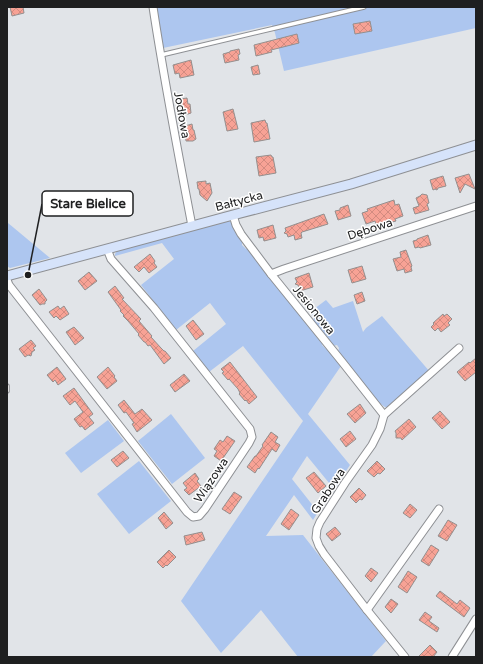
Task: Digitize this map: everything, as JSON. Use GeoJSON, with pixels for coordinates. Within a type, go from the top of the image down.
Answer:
{"type":"FeatureCollection","features":[{"type":"Feature","properties":{"kind":"street","name":"Jodłowa"},"geometry":{"type":"LineString","coordinates":[[154,7],[160,55],[192,226]]}},
{"type":"Feature","properties":{"kind":"street","name":"Bałtycka"},"geometry":{"type":"LineString","coordinates":[[7,276],[351,184],[476,145]]}},
{"type":"Feature","properties":{"kind":"street","name":"Dębowa"},"geometry":{"type":"LineString","coordinates":[[271,274],[476,206]]}},
{"type":"Feature","properties":{"kind":"street","name":"Jesionowa"},"geometry":{"type":"LineString","coordinates":[[233,215],[241,234],[271,274],[384,415]]}},
{"type":"Feature","properties":{"kind":"street","name":"Wiązowa"},"geometry":{"type":"LineString","coordinates":[[7,280],[9,285],[187,512],[193,517],[199,516],[249,443],[252,437],[250,429],[154,308],[111,259],[106,249]]}},
{"type":"Feature","properties":{"kind":"street"},"geometry":{"type":"LineString","coordinates":[[384,415],[459,348]]}},
{"type":"Feature","properties":{"kind":"street","name":"Grabowa"},"geometry":{"type":"LineString","coordinates":[[384,415],[380,430],[372,445],[320,522],[317,529],[316,538],[324,554],[405,657]]}},
{"type":"Feature","properties":{"kind":"street"},"geometry":{"type":"LineString","coordinates":[[367,610],[439,509]]}},
{"type":"Feature","properties":{"kind":"street"},"geometry":{"type":"LineString","coordinates":[[452,657],[476,619]]}},
{"type":"Feature","properties":{"kind":"lane"},"geometry":{"type":"LineString","coordinates":[[160,55],[364,7]]}},
{"type":"Feature","properties":{"kind":"lane"},"geometry":{"type":"LineString","coordinates":[[7,386],[7,391]]}},
{"type":"Feature","properties":{"kind":"shaded area"},"geometry":{"type":"Polygon","coordinates":[[[156,7],[476,7],[476,28],[284,71],[272,25],[163,48],[156,7]]]}},
{"type":"Feature","properties":{"kind":"shaded area"},"geometry":{"type":"Polygon","coordinates":[[[229,221],[242,241],[242,245],[248,249],[323,342],[322,345],[341,366],[308,414],[350,465],[334,489],[307,456],[292,479],[318,512],[313,520],[294,495],[266,536],[303,535],[386,641],[371,657],[298,657],[261,610],[221,653],[181,601],[303,421],[243,346],[209,372],[193,351],[226,324],[210,303],[176,330],[141,285],[174,259],[162,243],[115,256],[115,254],[117,251],[229,221]]]}},
{"type":"Feature","properties":{"kind":"shaded area"},"geometry":{"type":"Polygon","coordinates":[[[8,223],[50,258],[10,268],[7,266],[8,223]]]}},
{"type":"Feature","properties":{"kind":"shaded area"},"geometry":{"type":"Polygon","coordinates":[[[326,300],[333,308],[353,301],[363,332],[382,316],[430,372],[389,407],[385,407],[378,402],[338,352],[339,348],[337,345],[333,346],[313,322],[314,318],[310,312],[326,300]]]}},
{"type":"Feature","properties":{"kind":"shaded area"},"geometry":{"type":"Polygon","coordinates":[[[171,414],[205,458],[172,484],[138,441],[171,414]]]}},
{"type":"Feature","properties":{"kind":"shaded area"},"geometry":{"type":"Polygon","coordinates":[[[108,420],[124,441],[81,473],[65,453],[108,420]]]}},
{"type":"Feature","properties":{"kind":"shaded area"},"geometry":{"type":"Polygon","coordinates":[[[139,461],[171,501],[129,534],[97,494],[139,461]]]}},
{"type":"Feature","properties":{"kind":"building"},"geometry":{"type":"Polygon","coordinates":[[[10,7],[23,7],[24,13],[12,16],[10,7]]]}},
{"type":"Feature","properties":{"kind":"building"},"geometry":{"type":"Polygon","coordinates":[[[370,21],[372,31],[355,34],[353,24],[370,21]]]}},
{"type":"Feature","properties":{"kind":"building"},"geometry":{"type":"Polygon","coordinates":[[[297,34],[299,43],[271,50],[272,52],[256,56],[254,45],[297,34]]]}},
{"type":"Feature","properties":{"kind":"building"},"geometry":{"type":"Polygon","coordinates":[[[239,49],[239,60],[225,63],[223,54],[239,49]]]}},
{"type":"Feature","properties":{"kind":"building"},"geometry":{"type":"Polygon","coordinates":[[[191,60],[194,75],[180,78],[179,73],[175,74],[173,65],[191,60]]]}},
{"type":"Feature","properties":{"kind":"building"},"geometry":{"type":"Polygon","coordinates":[[[258,65],[260,74],[253,75],[251,67],[258,65]]]}},
{"type":"Feature","properties":{"kind":"building"},"geometry":{"type":"Polygon","coordinates":[[[187,98],[188,104],[190,104],[191,113],[182,114],[180,99],[187,98]]]}},
{"type":"Feature","properties":{"kind":"building"},"geometry":{"type":"Polygon","coordinates":[[[233,109],[238,129],[227,131],[223,112],[233,109]]]}},
{"type":"Feature","properties":{"kind":"building"},"geometry":{"type":"Polygon","coordinates":[[[265,120],[270,139],[254,142],[251,123],[265,120]]]}},
{"type":"Feature","properties":{"kind":"building"},"geometry":{"type":"Polygon","coordinates":[[[192,124],[196,139],[193,141],[186,141],[185,126],[192,124]]]}},
{"type":"Feature","properties":{"kind":"building"},"geometry":{"type":"Polygon","coordinates":[[[271,155],[273,157],[276,173],[259,176],[256,157],[271,155]]]}},
{"type":"Feature","properties":{"kind":"building"},"geometry":{"type":"Polygon","coordinates":[[[469,174],[475,189],[465,184],[460,193],[455,178],[469,174]]]}},
{"type":"Feature","properties":{"kind":"building"},"geometry":{"type":"Polygon","coordinates":[[[443,176],[446,186],[433,190],[430,180],[443,176]]]}},
{"type":"Feature","properties":{"kind":"building"},"geometry":{"type":"Polygon","coordinates":[[[206,181],[206,184],[210,183],[212,193],[207,201],[200,195],[197,182],[206,181]]]}},
{"type":"Feature","properties":{"kind":"building"},"geometry":{"type":"Polygon","coordinates":[[[422,194],[427,195],[429,210],[415,214],[413,208],[419,206],[416,198],[422,194]]]}},
{"type":"Feature","properties":{"kind":"building"},"geometry":{"type":"Polygon","coordinates":[[[394,200],[395,205],[399,204],[403,216],[395,219],[396,221],[377,226],[375,221],[366,224],[362,213],[368,211],[367,209],[394,200]]]}},
{"type":"Feature","properties":{"kind":"building"},"geometry":{"type":"Polygon","coordinates":[[[348,205],[351,216],[338,220],[335,211],[348,205]]]}},
{"type":"Feature","properties":{"kind":"building"},"geometry":{"type":"Polygon","coordinates":[[[324,214],[328,224],[302,232],[302,238],[295,240],[294,235],[288,237],[287,234],[284,233],[286,231],[285,228],[324,214]]]}},
{"type":"Feature","properties":{"kind":"building"},"geometry":{"type":"Polygon","coordinates":[[[273,225],[276,238],[264,241],[263,237],[259,238],[257,230],[273,225]]]}},
{"type":"Feature","properties":{"kind":"building"},"geometry":{"type":"Polygon","coordinates":[[[428,235],[431,245],[415,248],[413,241],[428,235]]]}},
{"type":"Feature","properties":{"kind":"building"},"geometry":{"type":"Polygon","coordinates":[[[406,250],[412,266],[412,271],[405,273],[404,269],[397,271],[393,259],[401,257],[400,252],[406,250]]]}},
{"type":"Feature","properties":{"kind":"building"},"geometry":{"type":"Polygon","coordinates":[[[150,254],[157,267],[149,273],[144,267],[139,272],[134,267],[150,254]]]}},
{"type":"Feature","properties":{"kind":"building"},"geometry":{"type":"Polygon","coordinates":[[[362,266],[366,279],[352,283],[348,270],[362,266]]]}},
{"type":"Feature","properties":{"kind":"building"},"geometry":{"type":"Polygon","coordinates":[[[89,272],[97,281],[85,290],[78,281],[89,272]]]}},
{"type":"Feature","properties":{"kind":"building"},"geometry":{"type":"Polygon","coordinates":[[[309,273],[313,287],[300,291],[298,285],[295,284],[297,282],[295,278],[309,273]]]}},
{"type":"Feature","properties":{"kind":"building"},"geometry":{"type":"Polygon","coordinates":[[[115,286],[124,298],[122,299],[141,319],[139,321],[152,336],[151,337],[171,358],[164,364],[150,345],[148,346],[144,342],[123,316],[124,315],[120,311],[121,310],[108,292],[115,286]]]}},
{"type":"Feature","properties":{"kind":"building"},"geometry":{"type":"Polygon","coordinates":[[[39,289],[47,300],[45,304],[40,305],[32,295],[39,289]]]}},
{"type":"Feature","properties":{"kind":"building"},"geometry":{"type":"Polygon","coordinates":[[[362,292],[365,301],[357,304],[354,295],[362,292]]]}},
{"type":"Feature","properties":{"kind":"building"},"geometry":{"type":"Polygon","coordinates":[[[58,306],[60,309],[64,306],[69,314],[60,320],[56,316],[54,318],[49,312],[58,306]]]}},
{"type":"Feature","properties":{"kind":"building"},"geometry":{"type":"Polygon","coordinates":[[[443,314],[444,316],[447,314],[452,319],[448,323],[450,325],[441,332],[438,328],[435,331],[431,327],[434,324],[433,323],[443,314]]]}},
{"type":"Feature","properties":{"kind":"building"},"geometry":{"type":"Polygon","coordinates":[[[193,320],[204,334],[196,340],[186,326],[193,320]]]}},
{"type":"Feature","properties":{"kind":"building"},"geometry":{"type":"Polygon","coordinates":[[[74,327],[84,338],[75,345],[66,332],[74,327]]]}},
{"type":"Feature","properties":{"kind":"building"},"geometry":{"type":"Polygon","coordinates":[[[31,340],[36,346],[33,348],[35,350],[32,352],[31,356],[28,355],[25,357],[19,349],[31,340]]]}},
{"type":"Feature","properties":{"kind":"building"},"geometry":{"type":"Polygon","coordinates":[[[476,358],[476,372],[465,381],[457,372],[476,358]]]}},
{"type":"Feature","properties":{"kind":"building"},"geometry":{"type":"Polygon","coordinates":[[[230,362],[257,397],[249,404],[239,394],[238,389],[222,373],[224,372],[221,369],[230,362]]]}},
{"type":"Feature","properties":{"kind":"building"},"geometry":{"type":"Polygon","coordinates":[[[57,367],[66,379],[58,385],[55,380],[53,382],[47,375],[57,367]]]}},
{"type":"Feature","properties":{"kind":"building"},"geometry":{"type":"Polygon","coordinates":[[[108,367],[117,381],[107,389],[97,377],[108,367]]]}},
{"type":"Feature","properties":{"kind":"building"},"geometry":{"type":"Polygon","coordinates":[[[184,374],[190,381],[175,392],[170,385],[184,374]]]}},
{"type":"Feature","properties":{"kind":"building"},"geometry":{"type":"Polygon","coordinates":[[[74,388],[93,414],[89,417],[94,423],[85,430],[82,426],[80,427],[74,419],[83,412],[75,401],[70,405],[63,396],[74,388]]]}},
{"type":"Feature","properties":{"kind":"building"},"geometry":{"type":"Polygon","coordinates":[[[124,400],[135,414],[142,409],[152,420],[137,432],[132,424],[134,423],[126,412],[124,413],[118,405],[124,400]]]}},
{"type":"Feature","properties":{"kind":"building"},"geometry":{"type":"Polygon","coordinates":[[[360,404],[366,413],[355,423],[347,414],[360,404]]]}},
{"type":"Feature","properties":{"kind":"building"},"geometry":{"type":"Polygon","coordinates":[[[440,411],[450,422],[442,429],[432,418],[440,411]]]}},
{"type":"Feature","properties":{"kind":"building"},"geometry":{"type":"Polygon","coordinates":[[[409,419],[416,427],[402,440],[401,438],[396,438],[395,431],[409,419]]]}},
{"type":"Feature","properties":{"kind":"building"},"geometry":{"type":"Polygon","coordinates":[[[350,431],[356,439],[346,447],[340,439],[350,431]]]}},
{"type":"Feature","properties":{"kind":"building"},"geometry":{"type":"Polygon","coordinates":[[[271,432],[278,437],[275,442],[280,445],[276,452],[272,449],[255,473],[247,467],[263,446],[262,445],[271,432]]]}},
{"type":"Feature","properties":{"kind":"building"},"geometry":{"type":"Polygon","coordinates":[[[227,436],[235,441],[221,461],[214,456],[217,451],[214,449],[220,440],[223,442],[227,436]]]}},
{"type":"Feature","properties":{"kind":"building"},"geometry":{"type":"Polygon","coordinates":[[[123,451],[129,458],[117,467],[111,460],[123,451]]]}},
{"type":"Feature","properties":{"kind":"building"},"geometry":{"type":"Polygon","coordinates":[[[377,461],[385,469],[374,477],[367,471],[377,461]]]}},
{"type":"Feature","properties":{"kind":"building"},"geometry":{"type":"Polygon","coordinates":[[[314,472],[326,486],[318,493],[306,478],[314,472]]]}},
{"type":"Feature","properties":{"kind":"building"},"geometry":{"type":"Polygon","coordinates":[[[195,473],[199,479],[197,481],[201,486],[189,495],[184,490],[187,488],[183,483],[195,473]]]}},
{"type":"Feature","properties":{"kind":"building"},"geometry":{"type":"Polygon","coordinates":[[[359,488],[366,495],[362,500],[360,499],[356,503],[350,497],[359,488]]]}},
{"type":"Feature","properties":{"kind":"building"},"geometry":{"type":"Polygon","coordinates":[[[234,492],[242,497],[230,514],[222,509],[234,492]]]}},
{"type":"Feature","properties":{"kind":"building"},"geometry":{"type":"Polygon","coordinates":[[[410,504],[417,510],[410,518],[403,513],[410,504]]]}},
{"type":"Feature","properties":{"kind":"building"},"geometry":{"type":"Polygon","coordinates":[[[291,509],[299,515],[289,530],[281,524],[291,509]]]}},
{"type":"Feature","properties":{"kind":"building"},"geometry":{"type":"Polygon","coordinates":[[[164,512],[173,523],[166,529],[158,518],[164,512]]]}},
{"type":"Feature","properties":{"kind":"building"},"geometry":{"type":"Polygon","coordinates":[[[448,520],[457,525],[447,541],[438,536],[448,520]]]}},
{"type":"Feature","properties":{"kind":"building"},"geometry":{"type":"Polygon","coordinates":[[[335,527],[341,534],[332,541],[326,534],[335,527]]]}},
{"type":"Feature","properties":{"kind":"building"},"geometry":{"type":"Polygon","coordinates":[[[202,532],[205,540],[186,545],[184,536],[202,532]]]}},
{"type":"Feature","properties":{"kind":"building"},"geometry":{"type":"Polygon","coordinates":[[[431,545],[439,550],[429,566],[421,561],[431,545]]]}},
{"type":"Feature","properties":{"kind":"building"},"geometry":{"type":"Polygon","coordinates":[[[169,550],[176,557],[163,568],[157,562],[169,550]]]}},
{"type":"Feature","properties":{"kind":"building"},"geometry":{"type":"Polygon","coordinates":[[[371,568],[378,573],[371,582],[365,576],[371,568]]]}},
{"type":"Feature","properties":{"kind":"building"},"geometry":{"type":"Polygon","coordinates":[[[408,571],[417,577],[407,593],[398,587],[408,571]]]}},
{"type":"Feature","properties":{"kind":"building"},"geometry":{"type":"Polygon","coordinates":[[[440,591],[457,604],[460,600],[470,608],[464,617],[436,596],[440,591]]]}},
{"type":"Feature","properties":{"kind":"building"},"geometry":{"type":"Polygon","coordinates":[[[391,599],[398,604],[391,613],[385,607],[391,599]]]}},
{"type":"Feature","properties":{"kind":"building"},"geometry":{"type":"Polygon","coordinates":[[[425,612],[432,617],[429,621],[439,628],[437,632],[419,620],[425,612]]]}},
{"type":"Feature","properties":{"kind":"building"},"geometry":{"type":"Polygon","coordinates":[[[430,645],[437,652],[433,657],[418,657],[430,645]]]}},
{"type":"Feature","properties":{"kind":"place","name":"Stare Bielice"},"geometry":{"type":"Point","coordinates":[28,275]}}]}
